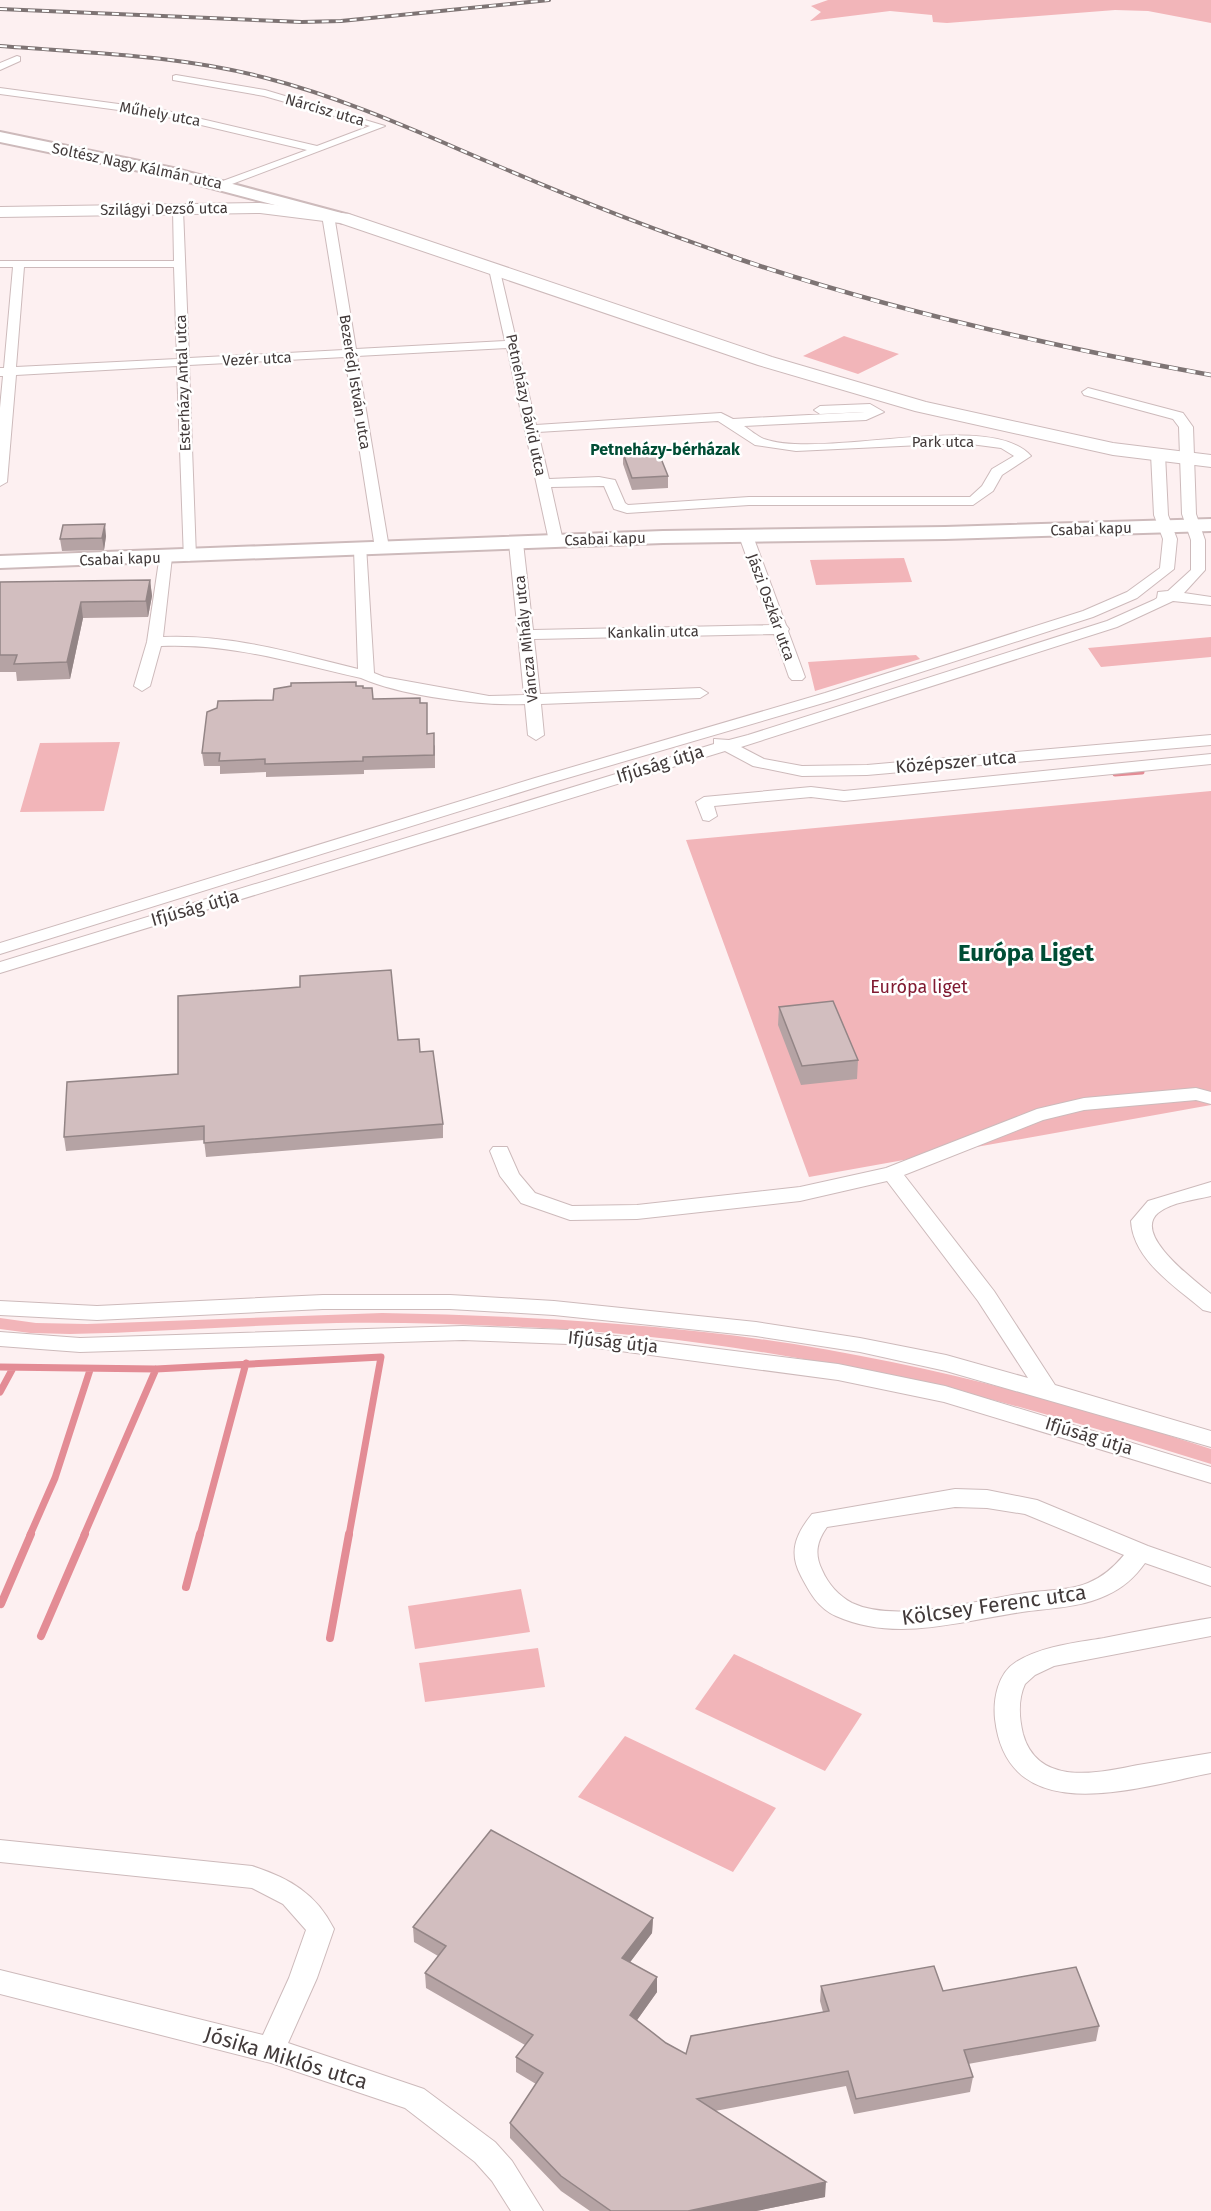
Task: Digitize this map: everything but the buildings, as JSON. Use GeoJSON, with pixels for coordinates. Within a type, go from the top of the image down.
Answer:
{"type":"FeatureCollection","features":[{"type":"Feature","properties":{"kind":"main road","name":"Szilágyi Dezső utca"},"geometry":{"type":"LineString","coordinates":[[0,212],[178,209],[280,204],[335,216],[765,361],[922,407],[1113,448],[1211,462]]}},
{"type":"Feature","properties":{"kind":"street"},"geometry":{"type":"LineString","coordinates":[[0,67],[17,59]]}},
{"type":"Feature","properties":{"kind":"street","name":"Nárcisz utca"},"geometry":{"type":"LineString","coordinates":[[176,78],[265,93],[380,126],[224,184]]}},
{"type":"Feature","properties":{"kind":"street","name":"Műhely utca"},"geometry":{"type":"LineString","coordinates":[[0,92],[164,113],[318,149]]}},
{"type":"Feature","properties":{"kind":"street","name":"Soltész Nagy Kálmán utca"},"geometry":{"type":"LineString","coordinates":[[0,137],[122,160],[224,184],[280,204]]}},
{"type":"Feature","properties":{"kind":"street","name":"Esterházy Antal utca"},"geometry":{"type":"LineString","coordinates":[[178,209],[189,557]]}},
{"type":"Feature","properties":{"kind":"street","name":"Bezerédj István utca"},"geometry":{"type":"LineString","coordinates":[[335,216],[371,549],[366,675]]}},
{"type":"Feature","properties":{"kind":"street"},"geometry":{"type":"LineString","coordinates":[[0,264],[180,264]]}},
{"type":"Feature","properties":{"kind":"street"},"geometry":{"type":"LineString","coordinates":[[0,482],[4,372],[19,264]]}},
{"type":"Feature","properties":{"kind":"street","name":"Petneházy Dávid utca"},"geometry":{"type":"LineString","coordinates":[[495,269],[556,541]]}},
{"type":"Feature","properties":{"kind":"street","name":"Vezér utca"},"geometry":{"type":"LineString","coordinates":[[4,372],[183,364],[513,344]]}},
{"type":"Feature","properties":{"kind":"street"},"geometry":{"type":"LineString","coordinates":[[1088,392],[1178,416],[1186,427],[1189,516],[1202,526],[1198,540],[1197,573],[1203,588],[1211,592]]}},
{"type":"Feature","properties":{"kind":"street"},"geometry":{"type":"LineString","coordinates":[[733,423],[866,416],[878,412],[870,408],[820,410]]}},
{"type":"Feature","properties":{"kind":"street","name":"Park utca"},"geometry":{"type":"LineString","coordinates":[[531,429],[721,417],[760,442],[834,446],[963,439],[1005,445],[1024,456],[997,472],[988,488],[973,501],[749,501],[627,508],[619,506],[610,483],[599,481],[543,483]]}},
{"type":"Feature","properties":{"kind":"street","name":"Ifjúság útja"},"geometry":{"type":"LineString","coordinates":[[0,949],[618,757],[750,719],[1089,614],[1143,588],[1167,568],[1170,539],[1162,517],[1158,454]]}},
{"type":"Feature","properties":{"kind":"street","name":"Csabai kapu"},"geometry":{"type":"LineString","coordinates":[[0,562],[189,557],[556,541],[1202,526]]}},
{"type":"Feature","properties":{"kind":"street","name":"Jászi Oszkár utca"},"geometry":{"type":"LineString","coordinates":[[746,536],[782,629],[796,677]]}},
{"type":"Feature","properties":{"kind":"street","name":"Váncza Mihály utca"},"geometry":{"type":"LineString","coordinates":[[516,543],[536,735]]}},
{"type":"Feature","properties":{"kind":"street"},"geometry":{"type":"LineString","coordinates":[[142,686],[155,642],[165,557]]}},
{"type":"Feature","properties":{"kind":"street","name":"Ifjúság útja"},"geometry":{"type":"LineString","coordinates":[[0,968],[668,762],[754,738],[1112,624],[1169,597],[1197,573]]}},
{"type":"Feature","properties":{"kind":"street"},"geometry":{"type":"LineString","coordinates":[[1143,588],[1169,597],[1211,601]]}},
{"type":"Feature","properties":{"kind":"street","name":"Kankalin utca"},"geometry":{"type":"LineString","coordinates":[[524,635],[782,629]]}},
{"type":"Feature","properties":{"kind":"street"},"geometry":{"type":"LineString","coordinates":[[155,642],[198,640],[235,644],[366,675],[381,681],[489,701],[700,693]]}},
{"type":"Feature","properties":{"kind":"street","name":"Ifjúság útja"},"geometry":{"type":"LineString","coordinates":[[618,757],[627,758],[709,734],[750,719]]}},
{"type":"Feature","properties":{"kind":"street","name":"Középszer utca"},"geometry":{"type":"LineString","coordinates":[[709,734],[724,745],[759,763],[802,771],[867,770],[1211,740]]}},
{"type":"Feature","properties":{"kind":"street"},"geometry":{"type":"LineString","coordinates":[[668,762],[723,756],[759,763],[754,738]]}},
{"type":"Feature","properties":{"kind":"street"},"geometry":{"type":"LineString","coordinates":[[1120,747],[1130,766],[1211,759]]}},
{"type":"Feature","properties":{"kind":"street"},"geometry":{"type":"LineString","coordinates":[[964,761],[972,783]]}},
{"type":"Feature","properties":{"kind":"street","name":"Középszer utca"},"geometry":{"type":"LineString","coordinates":[[709,816],[704,802],[811,792],[844,796],[1130,766]]}},
{"type":"Feature","properties":{"kind":"street"},"geometry":{"type":"LineString","coordinates":[[500,1151],[510,1176],[528,1198],[570,1213],[637,1212],[768,1199],[892,1173],[1003,1127],[1084,1104],[1196,1094],[1211,1098]]}},
{"type":"Feature","properties":{"kind":"street"},"geometry":{"type":"LineString","coordinates":[[892,1173],[986,1296],[1047,1390]]}},
{"type":"Feature","properties":{"kind":"street"},"geometry":{"type":"LineString","coordinates":[[1211,1189],[1150,1208],[1143,1216],[1140,1225],[1148,1248],[1211,1305]]}},
{"type":"Feature","properties":{"kind":"street","name":"Ifjúság útja"},"geometry":{"type":"LineString","coordinates":[[0,1308],[97,1313],[324,1302],[450,1302],[554,1308],[756,1329],[861,1345],[946,1363],[1047,1390],[1211,1439]]}},
{"type":"Feature","properties":{"kind":"street","name":"Ifjúság útja"},"geometry":{"type":"LineString","coordinates":[[0,1340],[80,1345],[369,1334],[463,1333],[568,1337],[838,1372],[945,1394],[1211,1475]]}},
{"type":"Feature","properties":{"kind":"street","name":"Kölcsey Ferenc utca"},"geometry":{"type":"LineString","coordinates":[[1140,1552],[1123,1574],[1095,1591],[923,1620],[886,1620],[855,1614],[830,1601],[811,1576],[804,1553],[806,1537],[820,1520],[955,1498],[987,1499],[1029,1506],[1140,1552],[1211,1577]]}},
{"type":"Feature","properties":{"kind":"street"},"geometry":{"type":"LineString","coordinates":[[1211,1627],[1051,1657],[1032,1664],[1016,1676],[1007,1694],[1006,1713],[1011,1735],[1021,1756],[1032,1770],[1051,1779],[1077,1785],[1093,1784],[1211,1763]]}},
{"type":"Feature","properties":{"kind":"street"},"geometry":{"type":"LineString","coordinates":[[0,1851],[252,1877],[274,1885],[305,1905],[320,1929],[303,1978],[271,2050]]}},
{"type":"Feature","properties":{"kind":"street","name":"Jósika Miklós utca"},"geometry":{"type":"LineString","coordinates":[[0,1982],[271,2050],[414,2098],[485,2152],[502,2171],[528,2211]]}},
{"type":"Feature","properties":{"kind":"green space"},"geometry":{"type":"Polygon","coordinates":[[[828,0],[1211,0],[1211,23],[1148,11],[1115,10],[947,23],[933,22],[932,15],[890,11],[810,21],[821,12],[811,6],[828,0]]]}},
{"type":"Feature","properties":{"kind":"green space"},"geometry":{"type":"Polygon","coordinates":[[[844,336],[899,354],[858,374],[803,356],[844,336]]]}},
{"type":"Feature","properties":{"kind":"green space"},"geometry":{"type":"Polygon","coordinates":[[[904,558],[912,582],[816,585],[810,560],[904,558]]]}},
{"type":"Feature","properties":{"kind":"green space"},"geometry":{"type":"Polygon","coordinates":[[[1211,637],[1211,657],[1101,667],[1088,648],[1211,637]]]}},
{"type":"Feature","properties":{"kind":"green space"},"geometry":{"type":"Polygon","coordinates":[[[916,655],[920,659],[815,691],[808,662],[916,655]]]}},
{"type":"Feature","properties":{"kind":"green space"},"geometry":{"type":"Polygon","coordinates":[[[120,742],[104,811],[20,812],[40,743],[120,742]]]}},
{"type":"Feature","properties":{"kind":"green space","name":"Európa liget"},"geometry":{"type":"Polygon","coordinates":[[[1211,791],[1211,1105],[809,1177],[686,840],[1211,791]]]}},
{"type":"Feature","properties":{"kind":"green space"},"geometry":{"type":"Polygon","coordinates":[[[382,1313],[624,1324],[768,1340],[833,1351],[960,1377],[1149,1429],[1211,1449],[1211,1464],[1069,1421],[962,1392],[776,1354],[624,1334],[407,1323],[304,1324],[70,1334],[30,1333],[0,1329],[0,1318],[36,1323],[87,1324],[382,1313]]]}},
{"type":"Feature","properties":{"kind":"green space"},"geometry":{"type":"Polygon","coordinates":[[[521,1589],[530,1632],[415,1649],[408,1606],[521,1589]]]}},
{"type":"Feature","properties":{"kind":"green space"},"geometry":{"type":"Polygon","coordinates":[[[538,1648],[545,1687],[425,1702],[419,1663],[538,1648]]]}},
{"type":"Feature","properties":{"kind":"green space"},"geometry":{"type":"Polygon","coordinates":[[[734,1654],[862,1714],[825,1771],[695,1709],[734,1654]]]}},
{"type":"Feature","properties":{"kind":"green space"},"geometry":{"type":"Polygon","coordinates":[[[625,1736],[776,1808],[733,1872],[578,1797],[625,1736]]]}},
{"type":"Feature","properties":{"kind":"waterway"},"geometry":{"type":"LineString","coordinates":[[1115,774],[1142,772]]}},
{"type":"Feature","properties":{"kind":"waterway"},"geometry":{"type":"LineString","coordinates":[[246,1364],[381,1357],[349,1535]]}},
{"type":"Feature","properties":{"kind":"waterway"},"geometry":{"type":"LineString","coordinates":[[156,1369],[246,1364]]}},
{"type":"Feature","properties":{"kind":"waterway"},"geometry":{"type":"LineString","coordinates":[[200,1535],[246,1364]]}},
{"type":"Feature","properties":{"kind":"waterway"},"geometry":{"type":"LineString","coordinates":[[0,1367],[156,1369]]}},
{"type":"Feature","properties":{"kind":"waterway"},"geometry":{"type":"LineString","coordinates":[[0,1392],[13,1368]]}},
{"type":"Feature","properties":{"kind":"waterway"},"geometry":{"type":"LineString","coordinates":[[84,1535],[156,1369]]}},
{"type":"Feature","properties":{"kind":"waterway"},"geometry":{"type":"LineString","coordinates":[[30,1535],[55,1478],[90,1370]]}},
{"type":"Feature","properties":{"kind":"waterway"},"geometry":{"type":"LineString","coordinates":[[1,1604],[31,1534]]}},
{"type":"Feature","properties":{"kind":"waterway"},"geometry":{"type":"LineString","coordinates":[[41,1636],[85,1534]]}},
{"type":"Feature","properties":{"kind":"waterway"},"geometry":{"type":"LineString","coordinates":[[186,1587],[200,1534]]}},
{"type":"Feature","properties":{"kind":"waterway"},"geometry":{"type":"LineString","coordinates":[[330,1638],[349,1534]]}},
{"type":"Feature","properties":{"kind":"railway"},"geometry":{"type":"LineString","coordinates":[[0,9],[302,22],[341,21],[549,0]]}},
{"type":"Feature","properties":{"kind":"railway"},"geometry":{"type":"LineString","coordinates":[[0,46],[101,53],[201,64],[295,86],[380,116],[613,213],[737,258]]}},
{"type":"Feature","properties":{"kind":"railway"},"geometry":{"type":"LineString","coordinates":[[733,257],[851,294],[970,325],[1090,352],[1211,375]]}},
{"type":"Feature","properties":{"kind":"district","name":"Petneházy-bérházak"},"geometry":{"type":"Point","coordinates":[665,449]}},
{"type":"Feature","properties":{"kind":"district","name":"Európa Liget"},"geometry":{"type":"Point","coordinates":[1026,953]}}]}
